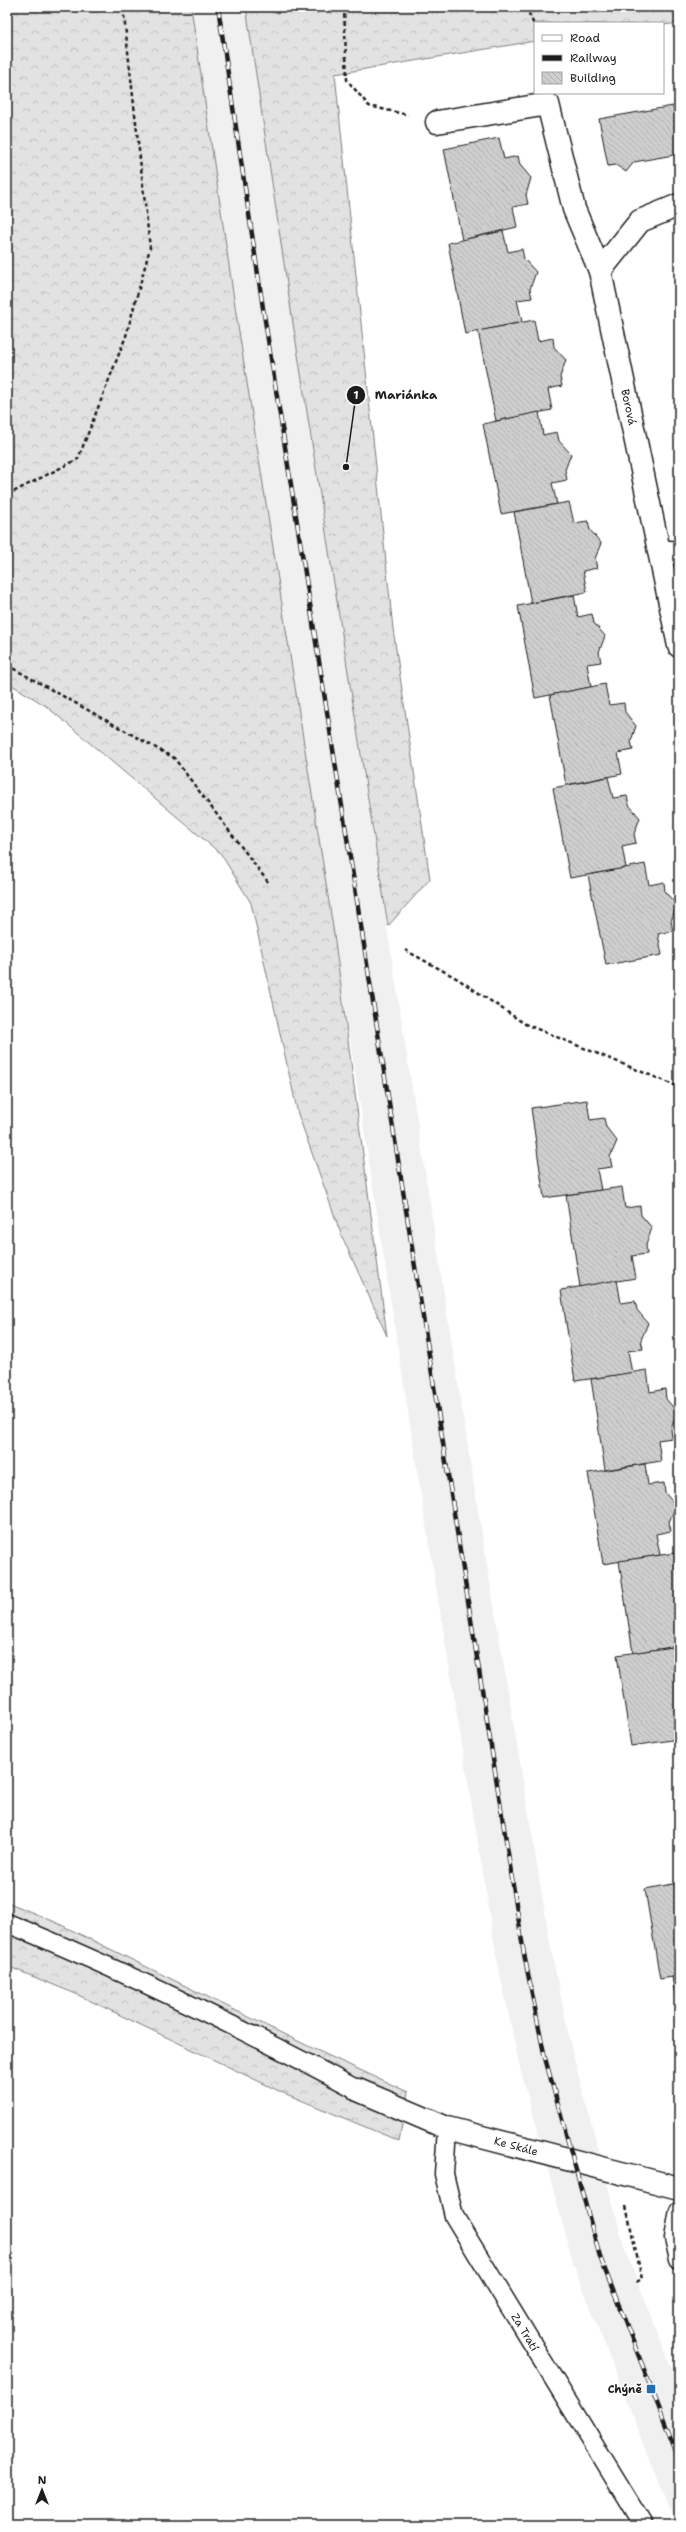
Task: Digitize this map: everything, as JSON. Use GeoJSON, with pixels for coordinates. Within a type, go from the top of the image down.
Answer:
{"type":"FeatureCollection","features":[{"type":"Feature","properties":{"kind":"street","name":"Borová"},"geometry":{"type":"LineString","coordinates":[[437,122],[548,104],[574,209],[600,271],[669,552],[679,646]]}},
{"type":"Feature","properties":{"kind":"street"},"geometry":{"type":"LineString","coordinates":[[600,271],[640,221],[679,205]]}},
{"type":"Feature","properties":{"kind":"street","name":"Ke Skále"},"geometry":{"type":"LineString","coordinates":[[358,2090],[447,2128],[679,2188]]}},
{"type":"Feature","properties":{"kind":"lane"},"geometry":{"type":"LineString","coordinates":[[7,1923],[88,1956],[238,2027],[358,2090]]}},
{"type":"Feature","properties":{"kind":"lane","name":"Za Tratí"},"geometry":{"type":"LineString","coordinates":[[447,2128],[444,2174],[454,2216],[643,2525]]}},
{"type":"Feature","properties":{"kind":"lane"},"geometry":{"type":"LineString","coordinates":[[679,2210],[674,2238],[679,2260]]}},
{"type":"Feature","properties":{"kind":"path"},"geometry":{"type":"LineString","coordinates":[[7,493],[13,492],[78,459],[126,336],[150,248],[123,7]]}},
{"type":"Feature","properties":{"kind":"path"},"geometry":{"type":"LineString","coordinates":[[344,7],[347,80],[369,106],[437,122]]}},
{"type":"Feature","properties":{"kind":"path"},"geometry":{"type":"LineString","coordinates":[[526,7],[534,25]]}},
{"type":"Feature","properties":{"kind":"path"},"geometry":{"type":"LineString","coordinates":[[7,666],[174,758],[268,882]]}},
{"type":"Feature","properties":{"kind":"path"},"geometry":{"type":"LineString","coordinates":[[405,950],[458,979],[525,1024],[679,1087]]}},
{"type":"Feature","properties":{"kind":"path"},"geometry":{"type":"LineString","coordinates":[[619,2173],[642,2279],[636,2282]]}},
{"type":"Feature","properties":{"kind":"shaded area"},"geometry":{"type":"Polygon","coordinates":[[[191,7],[246,7],[290,304],[473,1480],[551,1949],[572,2051],[625,2249],[679,2387],[679,2525],[662,2492],[574,2266],[519,2064],[497,1959],[420,1488],[236,313],[191,7]]]}},
{"type":"Feature","properties":{"kind":"green space"},"geometry":{"type":"Polygon","coordinates":[[[7,7],[191,7],[236,313],[334,934],[387,1336],[341,1234],[298,1114],[251,903],[221,854],[46,706],[7,682],[7,7]]]}},
{"type":"Feature","properties":{"kind":"green space"},"geometry":{"type":"Polygon","coordinates":[[[246,7],[679,7],[679,23],[664,25],[664,22],[534,22],[534,41],[335,74],[393,629],[430,879],[388,926],[290,304],[246,7]]]}},
{"type":"Feature","properties":{"kind":"green space"},"geometry":{"type":"Polygon","coordinates":[[[7,1902],[53,1921],[312,2048],[408,2092],[399,2141],[279,2091],[76,1994],[7,1966],[7,1902]]]}},
{"type":"Feature","properties":{"kind":"building"},"geometry":{"type":"Polygon","coordinates":[[[673,106],[679,138],[679,154],[634,162],[626,172],[616,165],[608,166],[599,119],[673,106]]]}},
{"type":"Feature","properties":{"kind":"building"},"geometry":{"type":"Polygon","coordinates":[[[499,138],[504,159],[518,156],[520,165],[531,178],[526,195],[528,204],[513,207],[517,227],[462,240],[444,149],[499,138]]]}},
{"type":"Feature","properties":{"kind":"building"},"geometry":{"type":"Polygon","coordinates":[[[503,231],[508,252],[522,249],[524,259],[536,272],[530,289],[532,298],[517,300],[522,322],[465,334],[448,243],[503,231]]]}},
{"type":"Feature","properties":{"kind":"building"},"geometry":{"type":"Polygon","coordinates":[[[534,320],[538,341],[553,338],[554,347],[566,360],[560,377],[562,386],[548,389],[552,410],[496,421],[478,331],[534,320]]]}},
{"type":"Feature","properties":{"kind":"building"},"geometry":{"type":"Polygon","coordinates":[[[539,412],[543,435],[557,432],[559,441],[571,454],[565,470],[567,480],[552,483],[557,504],[501,514],[483,424],[539,412]]]}},
{"type":"Feature","properties":{"kind":"building"},"geometry":{"type":"Polygon","coordinates":[[[569,502],[574,523],[588,521],[590,530],[601,543],[595,559],[597,568],[583,571],[587,592],[531,603],[514,512],[569,502]]]}},
{"type":"Feature","properties":{"kind":"building"},"geometry":{"type":"Polygon","coordinates":[[[574,595],[578,617],[592,614],[594,623],[605,636],[599,652],[601,662],[587,664],[591,687],[535,698],[518,606],[574,595]]]}},
{"type":"Feature","properties":{"kind":"building"},"geometry":{"type":"Polygon","coordinates":[[[605,684],[609,705],[624,703],[625,712],[636,726],[631,741],[633,750],[618,753],[622,774],[566,785],[550,695],[605,684]]]}},
{"type":"Feature","properties":{"kind":"building"},"geometry":{"type":"Polygon","coordinates":[[[608,777],[613,798],[627,796],[629,805],[640,818],[634,834],[636,843],[622,846],[626,868],[570,878],[553,788],[608,777]]]}},
{"type":"Feature","properties":{"kind":"building"},"geometry":{"type":"Polygon","coordinates":[[[645,864],[649,885],[664,882],[665,892],[677,905],[671,921],[673,931],[658,934],[662,955],[606,965],[588,875],[645,864]]]}},
{"type":"Feature","properties":{"kind":"building"},"geometry":{"type":"Polygon","coordinates":[[[587,1100],[590,1120],[604,1118],[606,1127],[617,1141],[610,1157],[612,1167],[597,1169],[601,1190],[544,1198],[531,1108],[587,1100]]]}},
{"type":"Feature","properties":{"kind":"building"},"geometry":{"type":"Polygon","coordinates":[[[622,1187],[625,1208],[640,1206],[641,1215],[652,1228],[646,1245],[647,1254],[632,1256],[636,1278],[580,1287],[566,1195],[622,1187]]]}},
{"type":"Feature","properties":{"kind":"building"},"geometry":{"type":"Polygon","coordinates":[[[617,1280],[621,1303],[635,1301],[637,1310],[648,1323],[641,1340],[643,1349],[628,1351],[632,1373],[575,1381],[561,1290],[617,1280]]]}},
{"type":"Feature","properties":{"kind":"building"},"geometry":{"type":"Polygon","coordinates":[[[647,1370],[650,1392],[665,1389],[666,1399],[677,1412],[671,1429],[672,1438],[658,1440],[661,1461],[605,1470],[591,1379],[647,1370]]]}},
{"type":"Feature","properties":{"kind":"building"},"geometry":{"type":"Polygon","coordinates":[[[645,1464],[648,1485],[664,1483],[665,1493],[676,1506],[669,1522],[671,1531],[656,1534],[660,1555],[603,1564],[588,1473],[645,1464]]]}},
{"type":"Feature","properties":{"kind":"building"},"geometry":{"type":"Polygon","coordinates":[[[675,1553],[679,1574],[679,1646],[633,1653],[619,1561],[675,1553]]]}},
{"type":"Feature","properties":{"kind":"building"},"geometry":{"type":"Polygon","coordinates":[[[673,1647],[676,1668],[679,1667],[679,1739],[631,1746],[617,1655],[673,1647]]]}},
{"type":"Feature","properties":{"kind":"building"},"geometry":{"type":"Polygon","coordinates":[[[679,1883],[679,1976],[660,1979],[645,1889],[679,1883]]]}},
{"type":"Feature","properties":{"kind":"building"},"geometry":{"type":"Polygon","coordinates":[[[679,1976],[679,2018],[672,1977],[679,1976]]]}},
{"type":"Feature","properties":{"kind":"railway"},"geometry":{"type":"LineString","coordinates":[[218,7],[263,308],[524,1954],[545,2058],[600,2257],[679,2459]]}},
{"type":"Feature","properties":{"kind":"place","name":"Mariánka"},"geometry":{"type":"Point","coordinates":[346,467]}},
{"type":"Feature","properties":{"kind":"place","name":"Chýně"},"geometry":{"type":"Point","coordinates":[651,2389]}}]}
